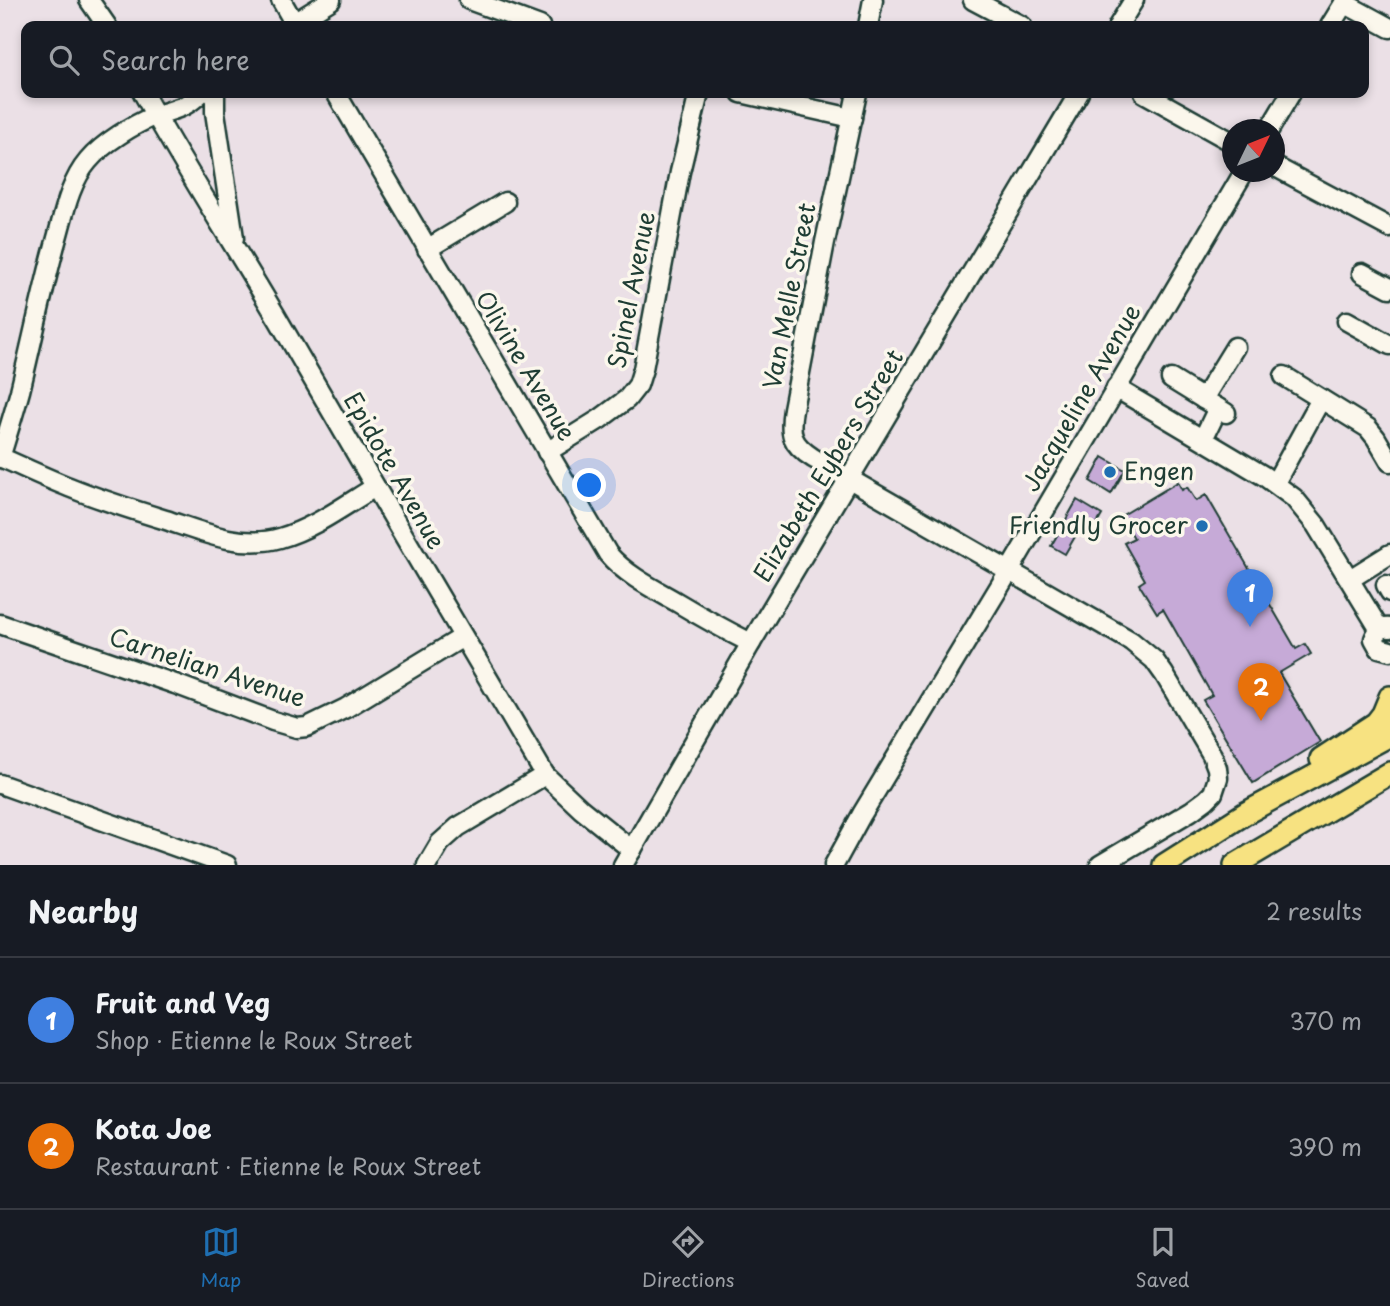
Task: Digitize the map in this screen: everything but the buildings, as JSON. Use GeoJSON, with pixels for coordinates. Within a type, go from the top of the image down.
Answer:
{"type":"FeatureCollection","features":[{"type":"Feature","properties":{"kind":"main road"},"geometry":{"type":"LineString","coordinates":[[1164,865],[1246,813],[1376,723],[1383,715],[1390,697]]}},
{"type":"Feature","properties":{"kind":"main road"},"geometry":{"type":"LineString","coordinates":[[1246,813],[1390,735]]}},
{"type":"Feature","properties":{"kind":"main road"},"geometry":{"type":"LineString","coordinates":[[1235,865],[1390,773]]}},
{"type":"Feature","properties":{"kind":"street"},"geometry":{"type":"LineString","coordinates":[[89,0],[104,21]]}},
{"type":"Feature","properties":{"kind":"street"},"geometry":{"type":"LineString","coordinates":[[281,0],[291,21]]}},
{"type":"Feature","properties":{"kind":"street"},"geometry":{"type":"LineString","coordinates":[[299,21],[331,0]]}},
{"type":"Feature","properties":{"kind":"street"},"geometry":{"type":"LineString","coordinates":[[468,0],[526,21]]}},
{"type":"Feature","properties":{"kind":"street"},"geometry":{"type":"LineString","coordinates":[[869,21],[873,0]]}},
{"type":"Feature","properties":{"kind":"street"},"geometry":{"type":"LineString","coordinates":[[973,0],[1013,21]]}},
{"type":"Feature","properties":{"kind":"street"},"geometry":{"type":"LineString","coordinates":[[1121,21],[1133,0]]}},
{"type":"Feature","properties":{"kind":"street"},"geometry":{"type":"LineString","coordinates":[[1333,21],[1345,1],[1390,28]]}},
{"type":"Feature","properties":{"kind":"street","name":"Epidote Avenue"},"geometry":{"type":"LineString","coordinates":[[146,98],[545,775],[628,857]]}},
{"type":"Feature","properties":{"kind":"street"},"geometry":{"type":"LineString","coordinates":[[196,98],[182,107],[138,124],[103,147],[79,174],[47,275],[19,393],[0,457],[136,511],[236,541],[267,541],[301,531],[375,487]]}},
{"type":"Feature","properties":{"kind":"street"},"geometry":{"type":"LineString","coordinates":[[215,98],[235,248]]}},
{"type":"Feature","properties":{"kind":"street","name":"Olivine Avenue"},"geometry":{"type":"LineString","coordinates":[[339,98],[608,554],[645,584],[751,643]]}},
{"type":"Feature","properties":{"kind":"street","name":"Spinel Avenue"},"geometry":{"type":"LineString","coordinates":[[547,452],[620,406],[638,385],[680,172],[698,98]]}},
{"type":"Feature","properties":{"kind":"street"},"geometry":{"type":"LineString","coordinates":[[763,98],[852,118]]}},
{"type":"Feature","properties":{"kind":"street","name":"Van Melle Street"},"geometry":{"type":"LineString","coordinates":[[856,98],[793,409],[792,437],[806,454],[1132,641],[1154,660],[1212,755],[1217,783],[1213,793],[1191,811],[1100,865]]}},
{"type":"Feature","properties":{"kind":"street","name":"Elizabeth Eybers Street"},"geometry":{"type":"LineString","coordinates":[[628,857],[751,643],[1076,98]]}},
{"type":"Feature","properties":{"kind":"street"},"geometry":{"type":"LineString","coordinates":[[1153,98],[1222,136]]}},
{"type":"Feature","properties":{"kind":"street"},"geometry":{"type":"LineString","coordinates":[[1276,119],[1288,98]]}},
{"type":"Feature","properties":{"kind":"street"},"geometry":{"type":"LineString","coordinates":[[1285,171],[1390,228]]}},
{"type":"Feature","properties":{"kind":"street","name":"Jacqueline Avenue"},"geometry":{"type":"LineString","coordinates":[[834,865],[1238,182]]}},
{"type":"Feature","properties":{"kind":"street"},"geometry":{"type":"LineString","coordinates":[[427,249],[505,202]]}},
{"type":"Feature","properties":{"kind":"street"},"geometry":{"type":"LineString","coordinates":[[1362,273],[1390,288]]}},
{"type":"Feature","properties":{"kind":"street"},"geometry":{"type":"LineString","coordinates":[[1347,321],[1390,345]]}},
{"type":"Feature","properties":{"kind":"street"},"geometry":{"type":"LineString","coordinates":[[1203,439],[1235,347]]}},
{"type":"Feature","properties":{"kind":"street"},"geometry":{"type":"LineString","coordinates":[[1284,376],[1368,428],[1390,462]]}},
{"type":"Feature","properties":{"kind":"street"},"geometry":{"type":"LineString","coordinates":[[1171,379],[1215,407]]}},
{"type":"Feature","properties":{"kind":"street"},"geometry":{"type":"LineString","coordinates":[[1116,388],[1275,482],[1294,498],[1310,516],[1385,629],[1375,636],[1375,642],[1378,649],[1388,651],[1390,669]]}},
{"type":"Feature","properties":{"kind":"street"},"geometry":{"type":"LineString","coordinates":[[1275,482],[1321,399]]}},
{"type":"Feature","properties":{"kind":"street"},"geometry":{"type":"LineString","coordinates":[[1350,579],[1390,554]]}},
{"type":"Feature","properties":{"kind":"street","name":"Carnelian Avenue"},"geometry":{"type":"LineString","coordinates":[[0,624],[297,728],[307,727],[346,708],[463,637]]}},
{"type":"Feature","properties":{"kind":"street"},"geometry":{"type":"LineString","coordinates":[[427,865],[440,843],[458,827],[545,775]]}},
{"type":"Feature","properties":{"kind":"street"},"geometry":{"type":"LineString","coordinates":[[0,783],[227,865]]}},
{"type":"Feature","properties":{"kind":"place","name":"Engen"},"geometry":{"type":"Point","coordinates":[1110,472]}},
{"type":"Feature","properties":{"kind":"place","name":"Friendly Grocer"},"geometry":{"type":"Point","coordinates":[1202,526]}},
{"type":"Feature","properties":{"kind":"place","name":"Fruit and Veg"},"geometry":{"type":"Point","coordinates":[1250,627]}},
{"type":"Feature","properties":{"kind":"place","name":"Kota Joe"},"geometry":{"type":"Point","coordinates":[1261,721]}}]}
